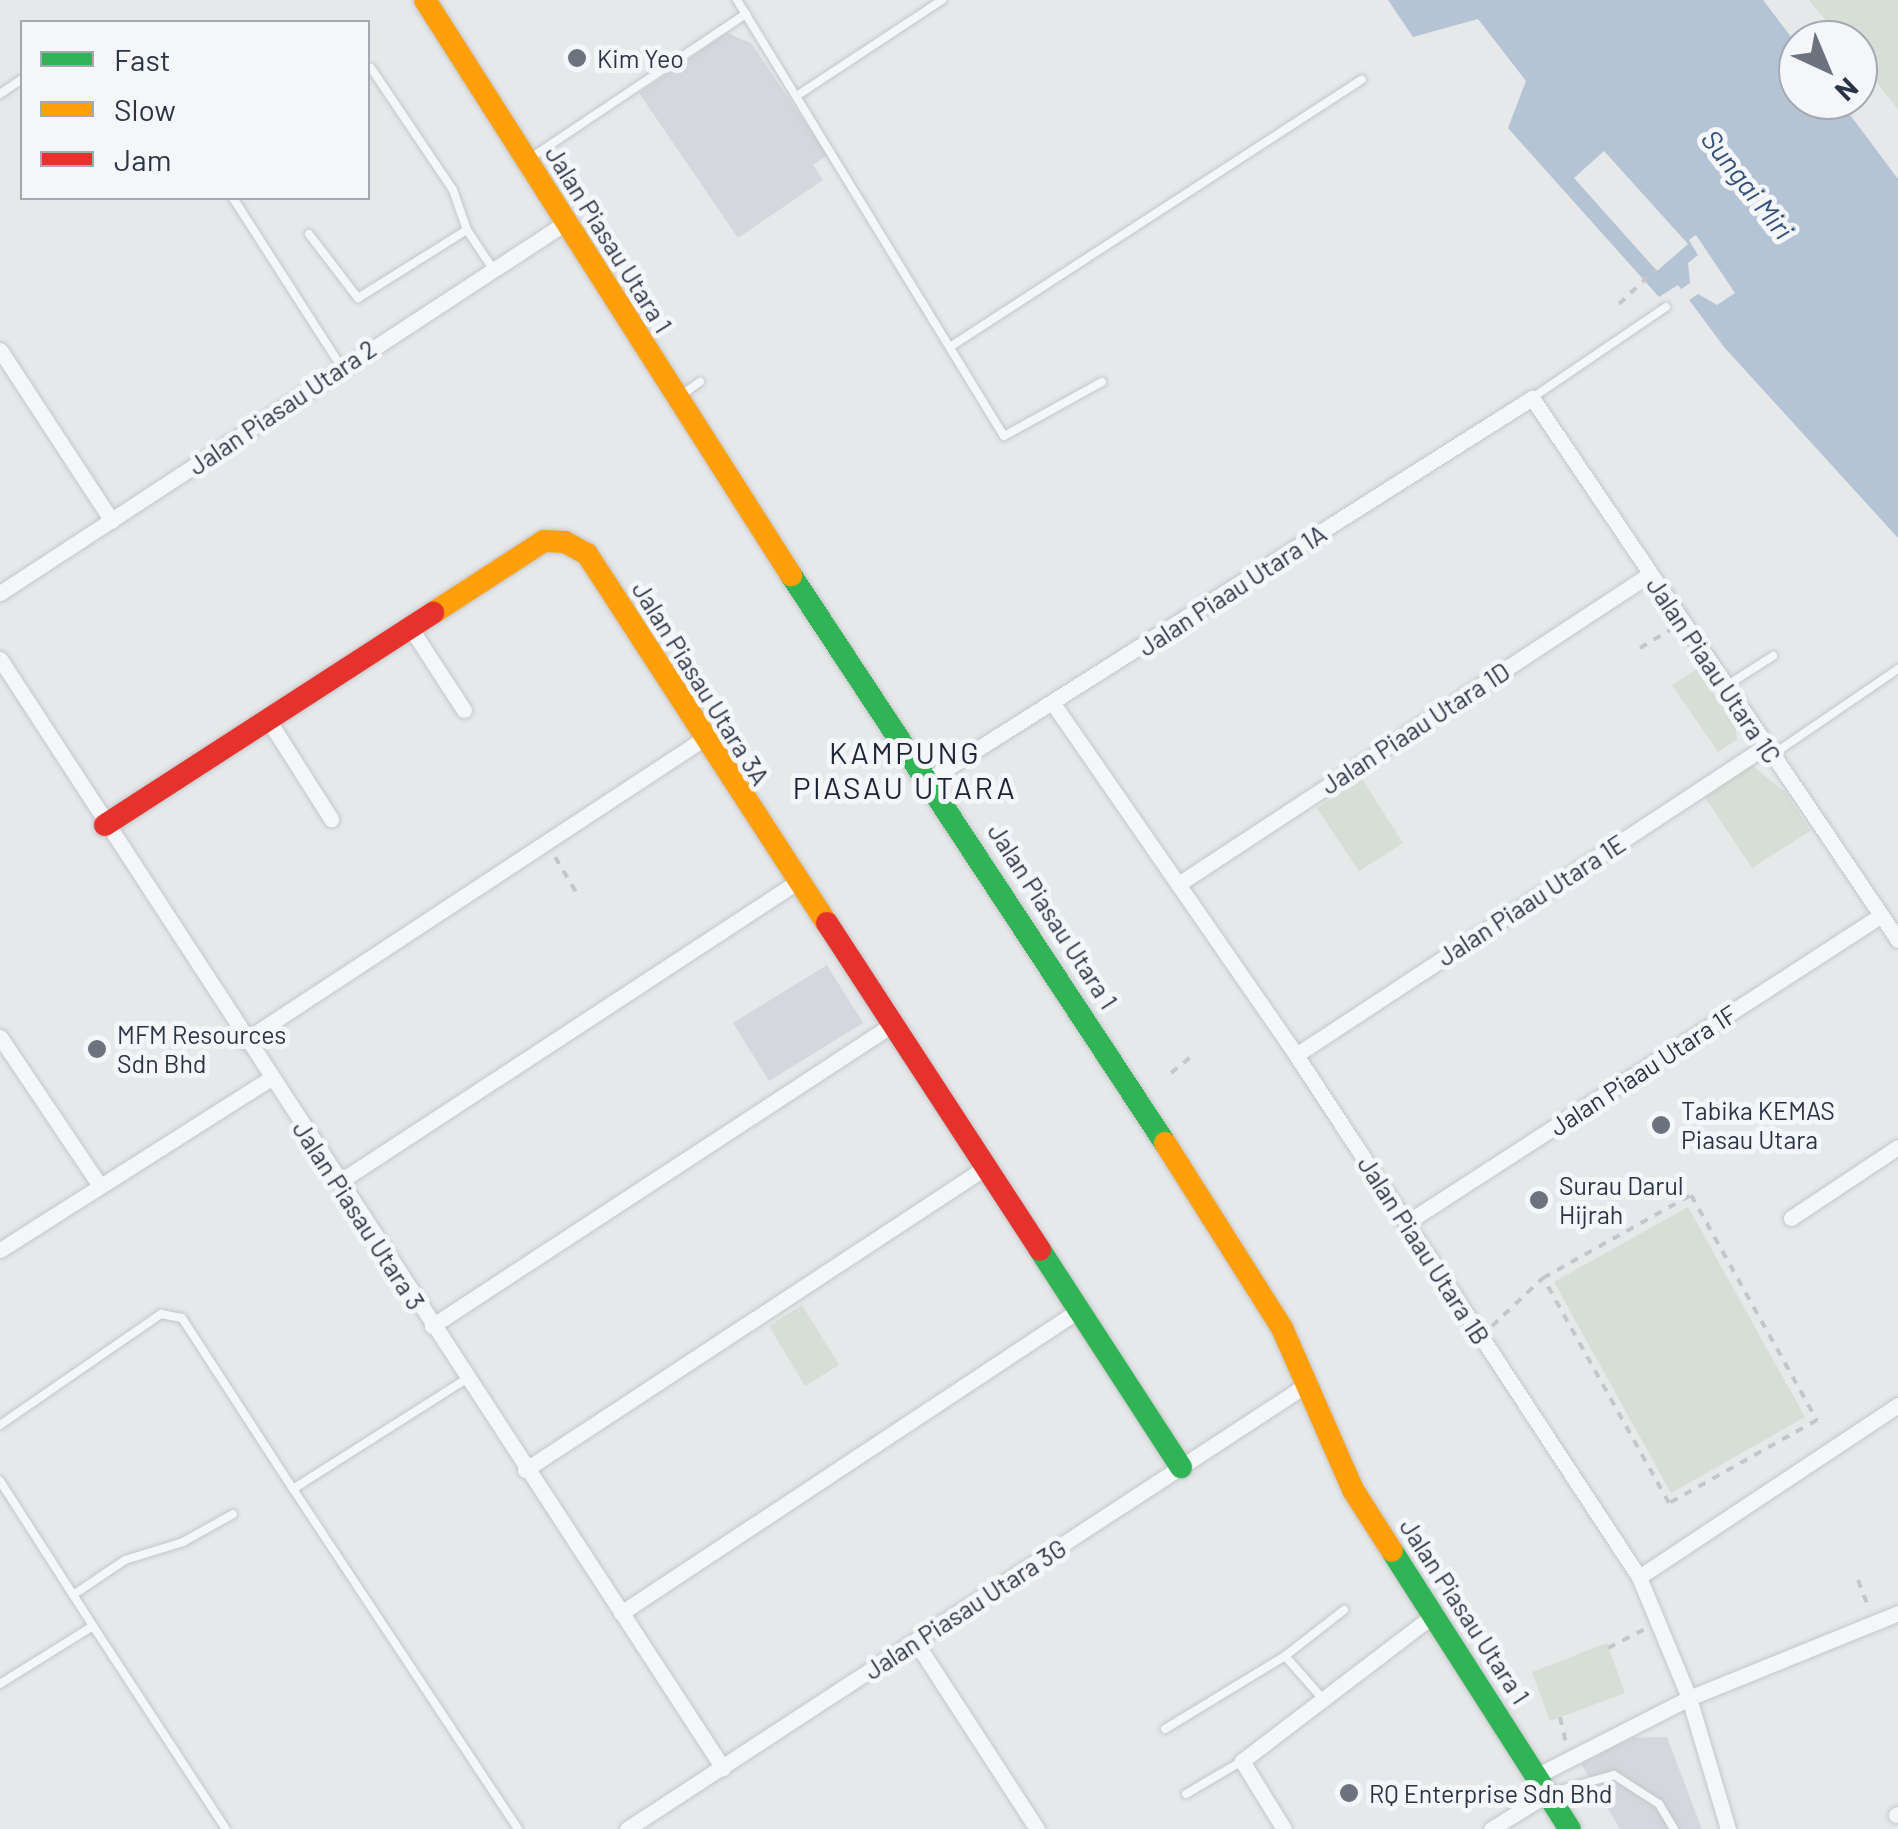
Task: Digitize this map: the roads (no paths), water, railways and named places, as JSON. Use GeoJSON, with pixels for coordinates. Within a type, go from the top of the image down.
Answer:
{"type":"FeatureCollection","features":[{"type":"Feature","properties":{"kind":"street","name":"Jalan Piasau Utara 1"},"geometry":{"type":"LineString","coordinates":[[425,0],[677,398],[1246,1266],[1282,1328],[1303,1387],[1353,1490],[1436,1613],[1570,1829]]}},
{"type":"Feature","properties":{"kind":"street","name":"Jalan Piasau Utara 2"},"geometry":{"type":"LineString","coordinates":[[0,593],[565,222]]}},
{"type":"Feature","properties":{"kind":"street"},"geometry":{"type":"LineString","coordinates":[[0,350],[112,520]]}},
{"type":"Feature","properties":{"kind":"street","name":"Jalan Piaau Utara 1C"},"geometry":{"type":"LineString","coordinates":[[1532,398],[1898,940]]}},
{"type":"Feature","properties":{"kind":"street","name":"Jalan Piaau Utara 1A"},"geometry":{"type":"LineString","coordinates":[[930,779],[1054,705],[1532,398]]}},
{"type":"Feature","properties":{"kind":"street","name":"Jalan Piasau Utara 3A"},"geometry":{"type":"LineString","coordinates":[[106,824],[544,541],[565,542],[587,554],[983,1170],[1182,1467]]}},
{"type":"Feature","properties":{"kind":"street","name":"Jalan Piaau Utara 1D"},"geometry":{"type":"LineString","coordinates":[[1180,882],[1650,574]]}},
{"type":"Feature","properties":{"kind":"street"},"geometry":{"type":"LineString","coordinates":[[410,626],[464,710]]}},
{"type":"Feature","properties":{"kind":"street","name":"Jalan Piasau Utara 3"},"geometry":{"type":"LineString","coordinates":[[0,658],[244,1041],[723,1768]]}},
{"type":"Feature","properties":{"kind":"street","name":"Jalan Piaau Utara 1B"},"geometry":{"type":"LineString","coordinates":[[1054,705],[1180,882],[1639,1577],[1689,1698],[1728,1829]]}},
{"type":"Feature","properties":{"kind":"street"},"geometry":{"type":"LineString","coordinates":[[267,718],[331,819]]}},
{"type":"Feature","properties":{"kind":"street"},"geometry":{"type":"LineString","coordinates":[[244,1041],[703,739]]}},
{"type":"Feature","properties":{"kind":"street","name":"Jalan Piaau Utara 1E"},"geometry":{"type":"LineString","coordinates":[[1296,1055],[1769,751]]}},
{"type":"Feature","properties":{"kind":"street"},"geometry":{"type":"LineString","coordinates":[[339,1182],[797,882]]}},
{"type":"Feature","properties":{"kind":"street","name":"Jalan Piaau Utara 1F"},"geometry":{"type":"LineString","coordinates":[[1406,1223],[1880,916]]}},
{"type":"Feature","properties":{"kind":"street"},"geometry":{"type":"LineString","coordinates":[[432,1326],[890,1026]]}},
{"type":"Feature","properties":{"kind":"street"},"geometry":{"type":"LineString","coordinates":[[0,1038],[100,1186]]}},
{"type":"Feature","properties":{"kind":"street"},"geometry":{"type":"LineString","coordinates":[[0,1250],[269,1078]]}},
{"type":"Feature","properties":{"kind":"street"},"geometry":{"type":"LineString","coordinates":[[1791,1218],[1898,1147]]}},
{"type":"Feature","properties":{"kind":"street"},"geometry":{"type":"LineString","coordinates":[[525,1470],[983,1170]]}},
{"type":"Feature","properties":{"kind":"street"},"geometry":{"type":"LineString","coordinates":[[621,1613],[1076,1312]]}},
{"type":"Feature","properties":{"kind":"street","name":"Jalan Piasau Utara 3G"},"geometry":{"type":"LineString","coordinates":[[627,1829],[1303,1387]]}},
{"type":"Feature","properties":{"kind":"street"},"geometry":{"type":"LineString","coordinates":[[1639,1577],[1898,1405]]}},
{"type":"Feature","properties":{"kind":"street"},"geometry":{"type":"LineString","coordinates":[[1284,1829],[1242,1761],[1436,1613]]}},
{"type":"Feature","properties":{"kind":"street"},"geometry":{"type":"LineString","coordinates":[[1492,1829],[1570,1758],[1689,1698],[1898,1613]]}},
{"type":"Feature","properties":{"kind":"street"},"geometry":{"type":"LineString","coordinates":[[915,1642],[1037,1829]]}},
{"type":"Feature","properties":{"kind":"lane"},"geometry":{"type":"LineString","coordinates":[[737,0],[1004,436],[1102,382]]}},
{"type":"Feature","properties":{"kind":"lane"},"geometry":{"type":"LineString","coordinates":[[798,95],[942,0]]}},
{"type":"Feature","properties":{"kind":"lane"},"geometry":{"type":"LineString","coordinates":[[527,160],[746,14]]}},
{"type":"Feature","properties":{"kind":"lane"},"geometry":{"type":"LineString","coordinates":[[372,68],[453,190],[467,230],[493,268]]}},
{"type":"Feature","properties":{"kind":"lane"},"geometry":{"type":"LineString","coordinates":[[950,347],[1362,78]]}},
{"type":"Feature","properties":{"kind":"lane"},"geometry":{"type":"LineString","coordinates":[[234,200],[341,366]]}},
{"type":"Feature","properties":{"kind":"lane"},"geometry":{"type":"LineString","coordinates":[[309,234],[358,298],[467,230]]}},
{"type":"Feature","properties":{"kind":"lane"},"geometry":{"type":"LineString","coordinates":[[1532,398],[1666,307]]}},
{"type":"Feature","properties":{"kind":"lane"},"geometry":{"type":"LineString","coordinates":[[677,398],[700,382]]}},
{"type":"Feature","properties":{"kind":"lane"},"geometry":{"type":"LineString","coordinates":[[1726,686],[1773,656]]}},
{"type":"Feature","properties":{"kind":"lane"},"geometry":{"type":"LineString","coordinates":[[1769,751],[1898,669]]}},
{"type":"Feature","properties":{"kind":"lane"},"geometry":{"type":"LineString","coordinates":[[0,1424],[161,1314],[172,1313],[182,1318],[518,1829]]}},
{"type":"Feature","properties":{"kind":"lane"},"geometry":{"type":"LineString","coordinates":[[293,1489],[466,1379]]}},
{"type":"Feature","properties":{"kind":"lane"},"geometry":{"type":"LineString","coordinates":[[0,1480],[226,1829]]}},
{"type":"Feature","properties":{"kind":"lane"},"geometry":{"type":"LineString","coordinates":[[73,1595],[125,1560],[183,1542],[233,1514]]}},
{"type":"Feature","properties":{"kind":"lane"},"geometry":{"type":"LineString","coordinates":[[1165,1730],[1286,1656],[1344,1610]]}},
{"type":"Feature","properties":{"kind":"lane"},"geometry":{"type":"LineString","coordinates":[[0,1684],[93,1626]]}},
{"type":"Feature","properties":{"kind":"lane"},"geometry":{"type":"LineString","coordinates":[[1286,1656],[1322,1698]]}},
{"type":"Feature","properties":{"kind":"lane"},"geometry":{"type":"LineString","coordinates":[[1186,1794],[1242,1761]]}},
{"type":"Feature","properties":{"kind":"lane"},"geometry":{"type":"LineString","coordinates":[[1543,1784],[1614,1775],[1658,1804],[1674,1829]]}},
{"type":"Feature","properties":{"kind":"water","name":"Sungai Miri"},"geometry":{"type":"Polygon","coordinates":[[[1388,0],[1763,0],[1778,20],[1778,120],[1854,120],[1898,179],[1898,538],[1724,347],[1678,285],[1659,297],[1508,128],[1526,81],[1478,19],[1413,37],[1388,0]]]}},
{"type":"Feature","properties":{"kind":"place","name":"Kim Yeo"},"geometry":{"type":"Point","coordinates":[577,58]}},
{"type":"Feature","properties":{"kind":"place","name":"MFM Resources Sdn Bhd"},"geometry":{"type":"Point","coordinates":[97,1049]}},
{"type":"Feature","properties":{"kind":"place","name":"Tabika KEMAS Piasau Utara"},"geometry":{"type":"Point","coordinates":[1661,1125]}},
{"type":"Feature","properties":{"kind":"place","name":"Surau Darul Hijrah"},"geometry":{"type":"Point","coordinates":[1539,1200]}},
{"type":"Feature","properties":{"kind":"place","name":"RQ Enterprise Sdn Bhd"},"geometry":{"type":"Point","coordinates":[1349,1793]}},
{"type":"Feature","properties":{"kind":"district","name":"KAMPUNG PIASAU UTARA"},"geometry":{"type":"Point","coordinates":[905,769]}}]}
